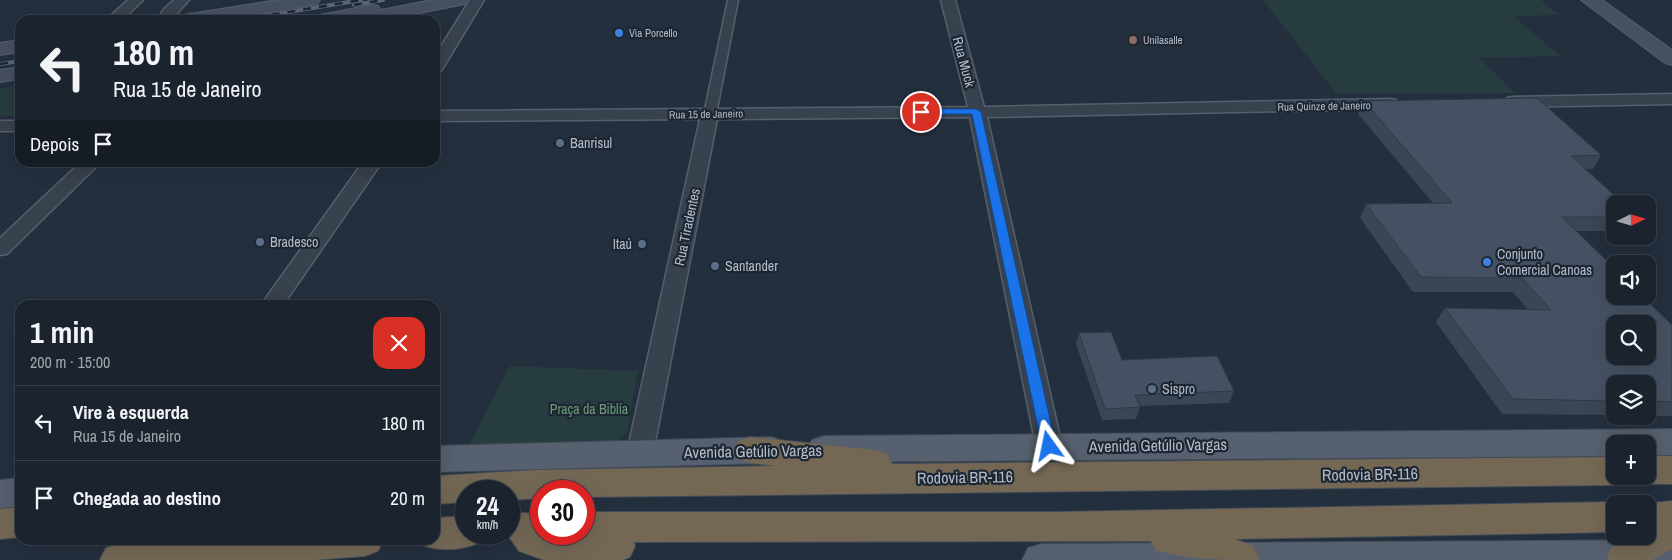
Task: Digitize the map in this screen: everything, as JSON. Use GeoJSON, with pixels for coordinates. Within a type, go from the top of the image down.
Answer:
{"type":"FeatureCollection","features":[{"type":"Feature","properties":{"kind":"highway"},"geometry":{"type":"LineString","coordinates":[[750,450],[988,477]]}},
{"type":"Feature","properties":{"kind":"highway"},"geometry":{"type":"LineString","coordinates":[[1656,470],[1672,470]]}},
{"type":"Feature","properties":{"kind":"highway","name":"Rodovia BR-116"},"geometry":{"type":"LineString","coordinates":[[440,490],[536,484],[988,477],[1606,471]]}},
{"type":"Feature","properties":{"kind":"highway"},"geometry":{"type":"LineString","coordinates":[[1656,517],[1672,516]]}},
{"type":"Feature","properties":{"kind":"highway"},"geometry":{"type":"LineString","coordinates":[[595,527],[1054,527],[1606,517]]}},
{"type":"Feature","properties":{"kind":"highway"},"geometry":{"type":"LineString","coordinates":[[0,524],[15,522]]}},
{"type":"Feature","properties":{"kind":"highway"},"geometry":{"type":"LineString","coordinates":[[524,528],[532,540],[538,544],[554,546],[1176,539],[1204,543],[1240,558]]}},
{"type":"Feature","properties":{"kind":"highway"},"geometry":{"type":"LineString","coordinates":[[1625,556],[1672,530]]}},
{"type":"Feature","properties":{"kind":"highway"},"geometry":{"type":"LineString","coordinates":[[440,534],[455,533]]}},
{"type":"Feature","properties":{"kind":"highway"},"geometry":{"type":"LineString","coordinates":[[119,560],[304,545]]}},
{"type":"Feature","properties":{"kind":"main road"},"geometry":{"type":"LineString","coordinates":[[220,15],[311,0]]}},
{"type":"Feature","properties":{"kind":"main road"},"geometry":{"type":"LineString","coordinates":[[381,15],[460,0]]}},
{"type":"Feature","properties":{"kind":"main road"},"geometry":{"type":"LineString","coordinates":[[1590,0],[1672,59]]}},
{"type":"Feature","properties":{"kind":"main road"},"geometry":{"type":"LineString","coordinates":[[346,15],[413,1]]}},
{"type":"Feature","properties":{"kind":"main road"},"geometry":{"type":"LineString","coordinates":[[0,49],[15,47]]}},
{"type":"Feature","properties":{"kind":"main road"},"geometry":{"type":"LineString","coordinates":[[0,76],[15,74]]}},
{"type":"Feature","properties":{"kind":"main road","name":"Avenida Getúlio Vargas"},"geometry":{"type":"LineString","coordinates":[[440,459],[750,450],[1672,442]]}},
{"type":"Feature","properties":{"kind":"main road"},"geometry":{"type":"LineString","coordinates":[[0,494],[15,492]]}},
{"type":"Feature","properties":{"kind":"main road"},"geometry":{"type":"LineString","coordinates":[[1061,560],[1672,556]]}},
{"type":"Feature","properties":{"kind":"street"},"geometry":{"type":"LineString","coordinates":[[118,15],[136,0]]}},
{"type":"Feature","properties":{"kind":"street"},"geometry":{"type":"LineString","coordinates":[[167,15],[182,0]]}},
{"type":"Feature","properties":{"kind":"street"},"geometry":{"type":"LineString","coordinates":[[440,60],[478,0]]}},
{"type":"Feature","properties":{"kind":"street","name":"Rua Tiradentes"},"geometry":{"type":"LineString","coordinates":[[640,453],[733,0]]}},
{"type":"Feature","properties":{"kind":"street","name":"Rua Muck"},"geometry":{"type":"LineString","coordinates":[[948,0],[976,112],[1049,446]]}},
{"type":"Feature","properties":{"kind":"street"},"geometry":{"type":"LineString","coordinates":[[1496,102],[1672,99]]}},
{"type":"Feature","properties":{"kind":"street","name":"Rua Quinze de Janeiro"},"geometry":{"type":"LineString","coordinates":[[976,112],[1408,104]]}},
{"type":"Feature","properties":{"kind":"street","name":"Rua 15 de Janeiro"},"geometry":{"type":"LineString","coordinates":[[440,116],[976,112]]}},
{"type":"Feature","properties":{"kind":"street"},"geometry":{"type":"LineString","coordinates":[[0,126],[15,126]]}},
{"type":"Feature","properties":{"kind":"street"},"geometry":{"type":"LineString","coordinates":[[0,249],[87,167]]}},
{"type":"Feature","properties":{"kind":"street"},"geometry":{"type":"LineString","coordinates":[[276,300],[369,167]]}},
{"type":"Feature","properties":{"kind":"green space"},"geometry":{"type":"Polygon","coordinates":[[[1263,0],[1541,0],[1559,15],[1513,16],[1560,56],[1479,58],[1515,93],[1336,93],[1263,0]]]}},
{"type":"Feature","properties":{"kind":"green space"},"geometry":{"type":"Polygon","coordinates":[[[15,86],[15,115],[0,116],[0,89],[15,86]]]}},
{"type":"Feature","properties":{"kind":"green space","name":"Praça da Biblía"},"geometry":{"type":"Polygon","coordinates":[[[510,366],[638,371],[627,433],[615,443],[469,445],[510,366]]]}},
{"type":"Feature","properties":{"kind":"building","name":"Conjunto Comercial Canoas"},"geometry":{"type":"Polygon","coordinates":[[[1537,98],[1601,155],[1571,156],[1614,195],[1606,195],[1606,217],[1562,217],[1606,260],[1606,305],[1651,305],[1672,325],[1672,402],[1656,401],[1656,375],[1606,375],[1606,401],[1513,399],[1445,308],[1551,310],[1522,278],[1421,277],[1366,204],[1452,203],[1364,101],[1537,98]]]}},
{"type":"Feature","properties":{"kind":"building"},"geometry":{"type":"Polygon","coordinates":[[[1111,332],[1122,360],[1217,356],[1234,391],[1135,395],[1140,407],[1105,409],[1079,333],[1111,332]]]}},
{"type":"Feature","properties":{"kind":"railway"},"geometry":{"type":"LineString","coordinates":[[270,15],[361,0]]}},
{"type":"Feature","properties":{"kind":"railway"},"geometry":{"type":"LineString","coordinates":[[354,5],[383,0]]}},
{"type":"Feature","properties":{"kind":"railway"},"geometry":{"type":"LineString","coordinates":[[0,64],[15,62]]}},
{"type":"Feature","properties":{"kind":"place","name":"Via Porcello"},"geometry":{"type":"Point","coordinates":[619,33]}},
{"type":"Feature","properties":{"kind":"place","name":"Unilasalle"},"geometry":{"type":"Point","coordinates":[1133,40]}},
{"type":"Feature","properties":{"kind":"place","name":"Banrisul"},"geometry":{"type":"Point","coordinates":[560,143]}},
{"type":"Feature","properties":{"kind":"place","name":"Bradesco"},"geometry":{"type":"Point","coordinates":[260,242]}},
{"type":"Feature","properties":{"kind":"place","name":"Itaú"},"geometry":{"type":"Point","coordinates":[642,244]}},
{"type":"Feature","properties":{"kind":"place","name":"Conjunto Comercial Canoas"},"geometry":{"type":"Point","coordinates":[1487,262]}},
{"type":"Feature","properties":{"kind":"place","name":"Santander"},"geometry":{"type":"Point","coordinates":[715,266]}},
{"type":"Feature","properties":{"kind":"place","name":"Sispro"},"geometry":{"type":"Point","coordinates":[1152,389]}},
{"type":"Feature","properties":{"kind":"route"},"geometry":{"type":"LineString","coordinates":[[921,112],[976,112],[1049,446]]}}]}
